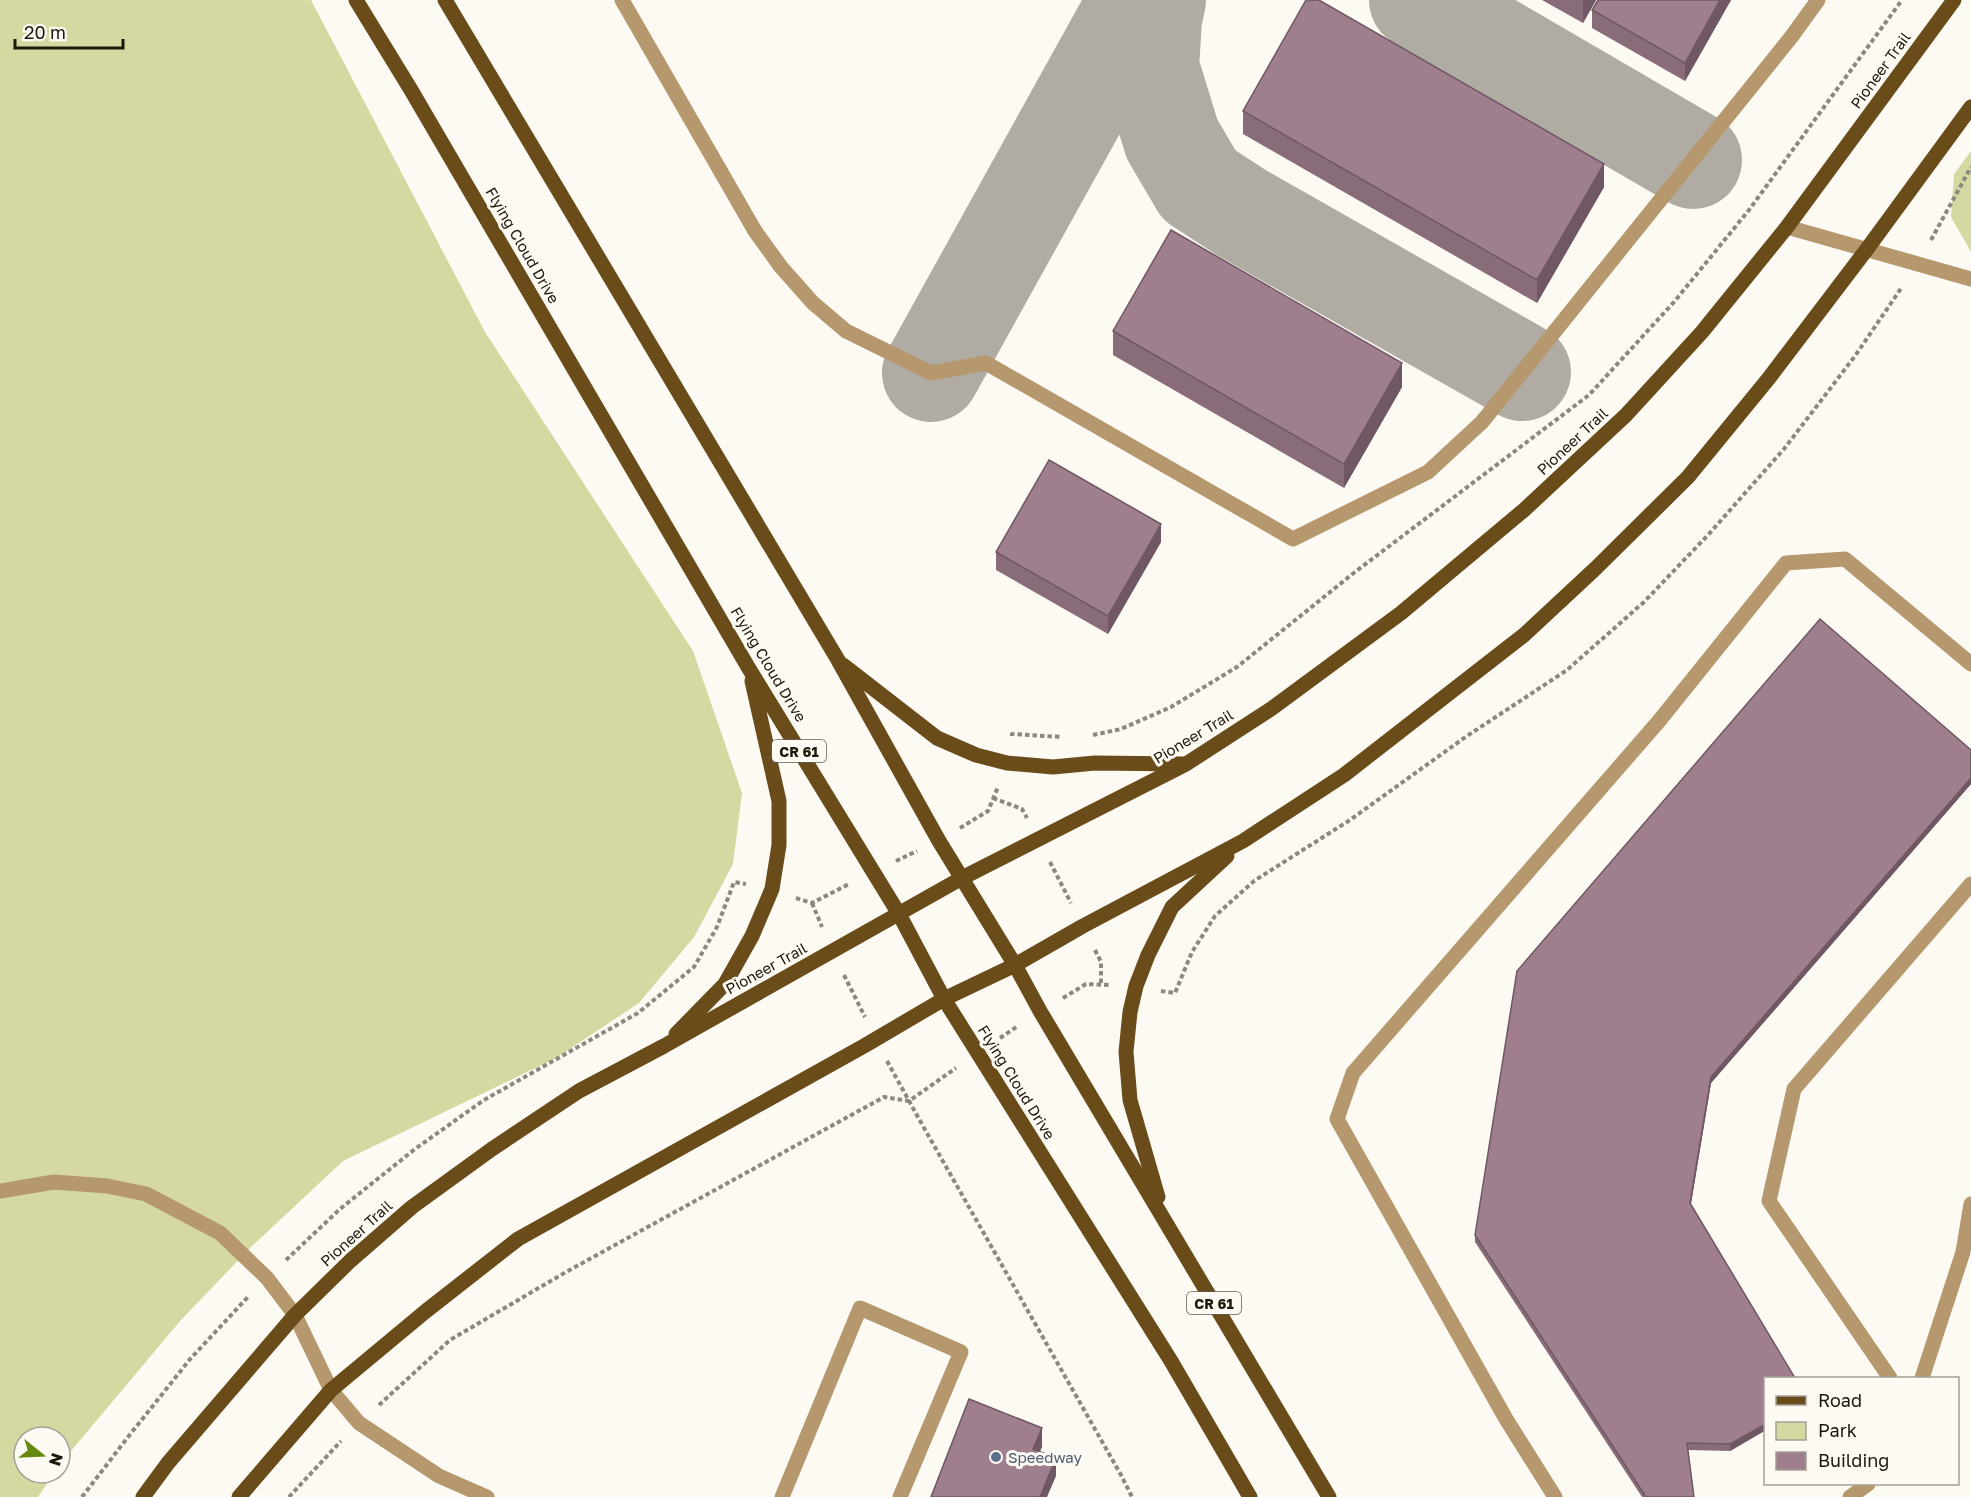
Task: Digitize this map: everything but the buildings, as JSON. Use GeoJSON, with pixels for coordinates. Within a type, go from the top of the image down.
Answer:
{"type":"FeatureCollection","features":[{"type":"Feature","properties":{"kind":"main road","name":"Flying Cloud Drive"},"geometry":{"type":"LineString","coordinates":[[356,0],[411,90],[748,667],[898,914],[944,999],[1170,1361],[1250,1497]]}},
{"type":"Feature","properties":{"kind":"main road","name":"CR 61"},"geometry":{"type":"LineString","coordinates":[[445,0],[837,660],[1040,1011],[1329,1497]]}},
{"type":"Feature","properties":{"kind":"main road","name":"Pioneer Trail"},"geometry":{"type":"LineString","coordinates":[[143,1497],[168,1463],[295,1315],[350,1261],[412,1207],[492,1149],[579,1091],[664,1046],[962,878],[1186,764],[1271,709],[1401,613],[1524,510],[1626,415],[1702,332],[1787,227],[1954,0]]}},
{"type":"Feature","properties":{"kind":"main road"},"geometry":{"type":"LineString","coordinates":[[239,1497],[331,1390],[518,1239],[944,999],[1015,965],[1243,841],[1344,775],[1524,634],[1596,568],[1688,477],[1867,249],[1971,107]]}},
{"type":"Feature","properties":{"kind":"main road"},"geometry":{"type":"LineString","coordinates":[[837,660],[937,738],[976,755],[1007,763],[1053,767],[1095,763],[1186,764]]}},
{"type":"Feature","properties":{"kind":"main road"},"geometry":{"type":"LineString","coordinates":[[664,1046],[725,984],[752,936],[772,889],[779,845],[779,801],[748,667]]}},
{"type":"Feature","properties":{"kind":"main road"},"geometry":{"type":"LineString","coordinates":[[1164,1217],[1130,1100],[1126,1052],[1130,1012],[1136,986],[1148,955],[1172,907],[1243,841]]}},
{"type":"Feature","properties":{"kind":"street"},"geometry":{"type":"LineString","coordinates":[[622,0],[755,231],[781,267],[813,303],[846,331],[932,373],[986,363],[1293,539],[1428,472],[1482,422],[1785,45],[1818,0]]}},
{"type":"Feature","properties":{"kind":"street"},"geometry":{"type":"LineString","coordinates":[[1787,227],[1971,279]]}},
{"type":"Feature","properties":{"kind":"street"},"geometry":{"type":"LineString","coordinates":[[1555,1497],[1506,1419],[1337,1119],[1353,1073],[1659,721],[1786,563],[1845,559],[1971,664]]}},
{"type":"Feature","properties":{"kind":"street"},"geometry":{"type":"LineString","coordinates":[[1889,1377],[1769,1201],[1794,1089],[1971,884]]}},
{"type":"Feature","properties":{"kind":"street"},"geometry":{"type":"LineString","coordinates":[[0,1191],[54,1182],[107,1186],[146,1194],[220,1233],[267,1278],[295,1315],[331,1390],[359,1423],[439,1476],[487,1497]]}},
{"type":"Feature","properties":{"kind":"street"},"geometry":{"type":"LineString","coordinates":[[1922,1377],[1963,1251],[1971,1204]]}},
{"type":"Feature","properties":{"kind":"street"},"geometry":{"type":"LineString","coordinates":[[782,1497],[860,1308],[961,1352],[900,1497]]}},
{"type":"Feature","properties":{"kind":"street"},"geometry":{"type":"LineString","coordinates":[[1850,1497],[1867,1485]]}},
{"type":"Feature","properties":{"kind":"path"},"geometry":{"type":"LineString","coordinates":[[993,798],[1022,809],[1101,962],[1101,985]]}},
{"type":"Feature","properties":{"kind":"path"},"geometry":{"type":"LineString","coordinates":[[812,903],[832,952],[919,1119],[1122,1475],[1132,1497]]}},
{"type":"Feature","properties":{"kind":"green space"},"geometry":{"type":"Polygon","coordinates":[[[0,0],[311,0],[485,332],[693,651],[742,793],[733,864],[694,937],[639,1003],[556,1058],[343,1161],[251,1247],[181,1320],[72,1450],[72,1425],[12,1425],[12,1485],[46,1485],[38,1497],[0,1497],[0,0]]]}},
{"type":"Feature","properties":{"kind":"green space"},"geometry":{"type":"Polygon","coordinates":[[[1971,151],[1971,252],[1951,217],[1954,174],[1971,151]]]}},
{"type":"Feature","properties":{"kind":"taxiway"},"geometry":{"type":"LineString","coordinates":[[931,373],[1138,0]]}},
{"type":"Feature","properties":{"kind":"taxiway"},"geometry":{"type":"LineString","coordinates":[[1157,0],[1153,19],[1150,67],[1172,139],[1199,185],[1242,213],[1522,372]]}},
{"type":"Feature","properties":{"kind":"taxiway"},"geometry":{"type":"LineString","coordinates":[[1418,0],[1693,160]]}},
{"type":"Feature","properties":{"kind":"place","name":"Speedway"},"geometry":{"type":"Point","coordinates":[996,1457]}}]}
